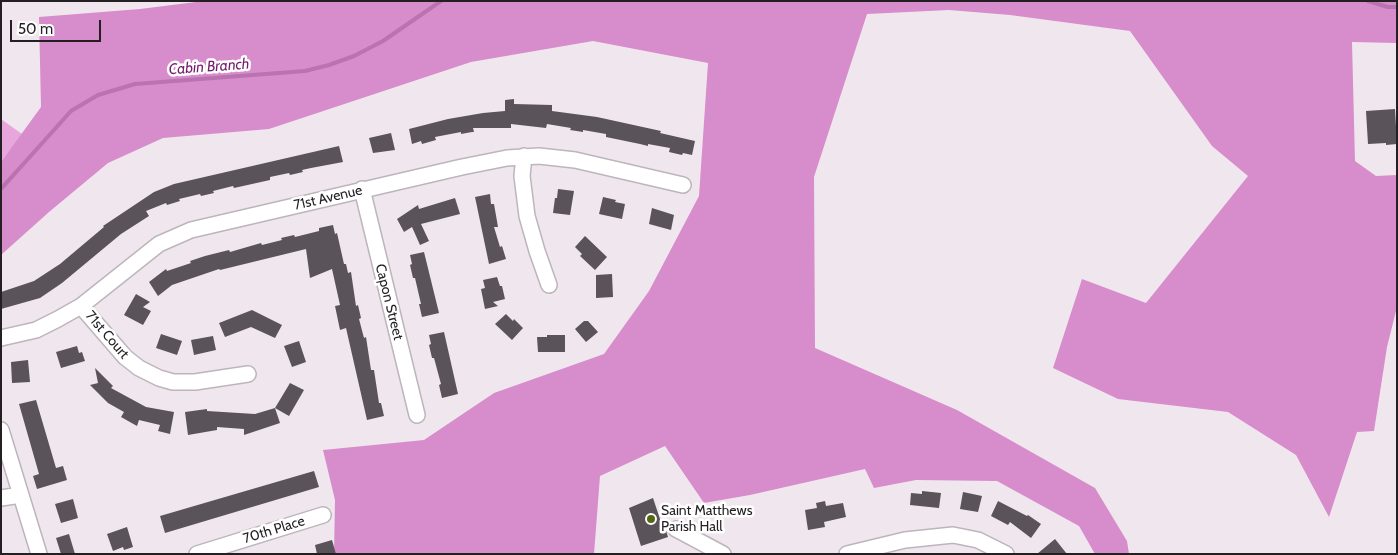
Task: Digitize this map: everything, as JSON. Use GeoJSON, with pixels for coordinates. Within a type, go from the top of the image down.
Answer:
{"type":"FeatureCollection","features":[{"type":"Feature","properties":{"kind":"street","name":"71st Avenue"},"geometry":{"type":"LineString","coordinates":[[1,338],[46,326],[81,306],[146,253],[179,234],[462,166],[524,156],[575,160],[683,185]]}},
{"type":"Feature","properties":{"kind":"street"},"geometry":{"type":"LineString","coordinates":[[524,156],[522,176],[527,216],[536,251],[550,285]]}},
{"type":"Feature","properties":{"kind":"street","name":"Capon Street"},"geometry":{"type":"LineString","coordinates":[[362,190],[417,415]]}},
{"type":"Feature","properties":{"kind":"street","name":"71st Court"},"geometry":{"type":"LineString","coordinates":[[81,306],[125,357],[139,368],[160,378],[173,382],[195,382],[248,374]]}},
{"type":"Feature","properties":{"kind":"street"},"geometry":{"type":"LineString","coordinates":[[1,430],[39,554]]}},
{"type":"Feature","properties":{"kind":"street"},"geometry":{"type":"LineString","coordinates":[[1,498],[21,495]]}},
{"type":"Feature","properties":{"kind":"street","name":"70th Place"},"geometry":{"type":"LineString","coordinates":[[197,554],[323,516]]}},
{"type":"Feature","properties":{"kind":"street"},"geometry":{"type":"LineString","coordinates":[[676,529],[724,554]]}},
{"type":"Feature","properties":{"kind":"street"},"geometry":{"type":"LineString","coordinates":[[847,554],[888,549],[922,537],[953,535],[978,540],[1006,554]]}},
{"type":"Feature","properties":{"kind":"shaded area"},"geometry":{"type":"Polygon","coordinates":[[[204,1],[1397,1],[1397,43],[1352,42],[1355,161],[1376,176],[1397,175],[1397,307],[1387,347],[1374,431],[1357,432],[1329,517],[1296,455],[1228,412],[1118,399],[1053,368],[1082,279],[1146,303],[1248,176],[1212,146],[1130,31],[1010,15],[949,10],[867,14],[814,177],[815,348],[957,410],[1095,488],[1127,541],[1129,554],[1095,554],[1079,526],[997,481],[916,480],[874,488],[865,469],[750,495],[704,503],[665,446],[600,476],[594,554],[334,554],[335,500],[323,450],[424,440],[494,393],[604,354],[649,291],[699,196],[708,63],[593,41],[471,62],[269,129],[163,138],[108,163],[1,255],[1,162],[41,107],[39,17],[140,9],[204,1]]]}},
{"type":"Feature","properties":{"kind":"shaded area"},"geometry":{"type":"Polygon","coordinates":[[[1,119],[22,134],[1,162],[1,119]]]}},
{"type":"Feature","properties":{"kind":"building"},"geometry":{"type":"Polygon","coordinates":[[[514,99],[514,104],[552,105],[552,111],[597,117],[661,131],[660,133],[695,141],[692,155],[669,152],[670,148],[648,144],[648,146],[606,137],[606,134],[570,130],[571,128],[547,124],[546,128],[511,124],[511,128],[473,128],[474,132],[461,134],[461,132],[435,137],[436,140],[422,144],[421,141],[412,144],[409,129],[448,119],[505,111],[505,100],[514,99]]]}},
{"type":"Feature","properties":{"kind":"building"},"geometry":{"type":"Polygon","coordinates":[[[1395,109],[1397,144],[1368,144],[1366,111],[1395,109]]]}},
{"type":"Feature","properties":{"kind":"building"},"geometry":{"type":"Polygon","coordinates":[[[391,133],[395,150],[373,153],[369,138],[391,133]]]}},
{"type":"Feature","properties":{"kind":"building"},"geometry":{"type":"Polygon","coordinates":[[[339,146],[343,162],[302,170],[303,172],[290,175],[289,173],[270,177],[270,180],[234,188],[233,186],[201,196],[200,194],[179,199],[180,201],[167,205],[166,203],[146,211],[149,216],[121,234],[62,283],[40,298],[1,309],[1,292],[34,281],[60,264],[103,226],[154,192],[174,184],[339,146]]]}},
{"type":"Feature","properties":{"kind":"building"},"geometry":{"type":"Polygon","coordinates":[[[558,189],[574,191],[570,215],[553,213],[558,189]]]}},
{"type":"Feature","properties":{"kind":"building"},"geometry":{"type":"Polygon","coordinates":[[[490,194],[491,204],[494,204],[498,227],[494,227],[506,259],[489,264],[475,197],[490,194]]]}},
{"type":"Feature","properties":{"kind":"building"},"geometry":{"type":"Polygon","coordinates":[[[603,197],[625,204],[622,219],[599,214],[603,197]]]}},
{"type":"Feature","properties":{"kind":"building"},"geometry":{"type":"Polygon","coordinates":[[[455,198],[460,214],[421,224],[429,241],[420,245],[412,227],[404,232],[397,219],[418,205],[419,209],[455,198]]]}},
{"type":"Feature","properties":{"kind":"building"},"geometry":{"type":"Polygon","coordinates":[[[652,208],[674,215],[671,230],[649,224],[652,208]]]}},
{"type":"Feature","properties":{"kind":"building"},"geometry":{"type":"Polygon","coordinates":[[[333,225],[335,234],[337,233],[344,264],[346,264],[348,273],[351,272],[356,306],[358,305],[361,318],[359,319],[364,338],[366,337],[371,370],[374,370],[379,403],[381,403],[384,416],[367,420],[346,328],[340,330],[335,306],[340,305],[332,269],[310,278],[306,249],[219,269],[172,285],[158,296],[149,282],[166,269],[167,271],[191,263],[190,261],[205,256],[229,250],[230,252],[261,243],[262,245],[282,240],[281,238],[294,235],[295,237],[319,231],[319,228],[333,225]]]}},
{"type":"Feature","properties":{"kind":"building"},"geometry":{"type":"Polygon","coordinates":[[[585,236],[607,257],[595,270],[580,256],[582,254],[575,247],[585,236]]]}},
{"type":"Feature","properties":{"kind":"building"},"geometry":{"type":"Polygon","coordinates":[[[424,252],[439,313],[422,317],[415,278],[413,278],[410,265],[412,264],[410,255],[424,252]]]}},
{"type":"Feature","properties":{"kind":"building"},"geometry":{"type":"Polygon","coordinates":[[[612,274],[613,297],[596,298],[596,275],[612,274]]]}},
{"type":"Feature","properties":{"kind":"building"},"geometry":{"type":"Polygon","coordinates":[[[497,277],[500,286],[502,286],[505,299],[493,302],[498,306],[485,309],[481,289],[485,288],[483,280],[497,277]]]}},
{"type":"Feature","properties":{"kind":"building"},"geometry":{"type":"Polygon","coordinates":[[[136,294],[150,302],[143,307],[151,311],[143,325],[124,315],[136,294]]]}},
{"type":"Feature","properties":{"kind":"building"},"geometry":{"type":"Polygon","coordinates":[[[252,310],[282,325],[275,338],[251,327],[225,337],[219,323],[252,310]]]}},
{"type":"Feature","properties":{"kind":"building"},"geometry":{"type":"Polygon","coordinates":[[[506,314],[523,328],[512,340],[495,324],[506,314]]]}},
{"type":"Feature","properties":{"kind":"building"},"geometry":{"type":"Polygon","coordinates":[[[584,321],[588,321],[598,332],[586,342],[575,329],[584,321]]]}},
{"type":"Feature","properties":{"kind":"building"},"geometry":{"type":"Polygon","coordinates":[[[444,332],[458,394],[442,398],[439,385],[441,384],[429,345],[431,344],[429,335],[444,332]]]}},
{"type":"Feature","properties":{"kind":"building"},"geometry":{"type":"Polygon","coordinates":[[[161,334],[182,341],[177,355],[156,348],[161,334]]]}},
{"type":"Feature","properties":{"kind":"building"},"geometry":{"type":"Polygon","coordinates":[[[547,335],[565,335],[565,352],[538,352],[537,337],[547,337],[547,335]]]}},
{"type":"Feature","properties":{"kind":"building"},"geometry":{"type":"Polygon","coordinates":[[[213,336],[216,350],[194,355],[191,340],[213,336]]]}},
{"type":"Feature","properties":{"kind":"building"},"geometry":{"type":"Polygon","coordinates":[[[299,341],[306,362],[292,367],[284,346],[299,341]]]}},
{"type":"Feature","properties":{"kind":"building"},"geometry":{"type":"Polygon","coordinates":[[[77,346],[79,353],[82,352],[85,361],[61,368],[56,352],[77,346]]]}},
{"type":"Feature","properties":{"kind":"building"},"geometry":{"type":"Polygon","coordinates":[[[28,360],[30,382],[12,383],[11,362],[28,360]]]}},
{"type":"Feature","properties":{"kind":"building"},"geometry":{"type":"Polygon","coordinates":[[[95,368],[113,386],[111,388],[146,407],[174,412],[170,434],[158,431],[160,425],[139,420],[137,426],[121,417],[124,412],[108,403],[90,385],[98,383],[95,368]]]}},
{"type":"Feature","properties":{"kind":"building"},"geometry":{"type":"Polygon","coordinates":[[[290,383],[304,390],[289,416],[275,408],[290,383]]]}},
{"type":"Feature","properties":{"kind":"building"},"geometry":{"type":"Polygon","coordinates":[[[36,400],[56,468],[63,466],[67,480],[37,489],[33,476],[39,474],[19,404],[36,400]]]}},
{"type":"Feature","properties":{"kind":"building"},"geometry":{"type":"Polygon","coordinates":[[[275,408],[280,423],[244,435],[244,429],[217,427],[217,430],[188,435],[185,412],[207,409],[207,411],[255,414],[275,408]]]}},
{"type":"Feature","properties":{"kind":"building"},"geometry":{"type":"Polygon","coordinates":[[[314,471],[319,487],[165,533],[160,516],[314,471]]]}},
{"type":"Feature","properties":{"kind":"building"},"geometry":{"type":"Polygon","coordinates":[[[922,491],[941,493],[939,508],[910,505],[911,493],[922,494],[922,491]]]}},
{"type":"Feature","properties":{"kind":"building"},"geometry":{"type":"Polygon","coordinates":[[[963,492],[982,496],[978,512],[960,509],[963,492]]]}},
{"type":"Feature","properties":{"kind":"building"},"geometry":{"type":"Polygon","coordinates":[[[653,498],[668,537],[641,546],[629,508],[653,498]]]}},
{"type":"Feature","properties":{"kind":"building"},"geometry":{"type":"Polygon","coordinates":[[[73,499],[78,518],[61,523],[55,504],[73,499]]]}},
{"type":"Feature","properties":{"kind":"building"},"geometry":{"type":"Polygon","coordinates":[[[825,501],[826,506],[843,503],[846,517],[824,522],[825,527],[808,530],[805,510],[817,508],[816,503],[825,501]]]}},
{"type":"Feature","properties":{"kind":"building"},"geometry":{"type":"Polygon","coordinates":[[[998,501],[1028,515],[1041,524],[1031,538],[1010,522],[1008,525],[991,516],[998,501]]]}},
{"type":"Feature","properties":{"kind":"building"},"geometry":{"type":"Polygon","coordinates":[[[127,527],[133,547],[124,550],[123,547],[113,551],[107,534],[127,527]]]}},
{"type":"Feature","properties":{"kind":"building"},"geometry":{"type":"Polygon","coordinates":[[[69,534],[75,554],[61,554],[56,538],[69,534]]]}},
{"type":"Feature","properties":{"kind":"building"},"geometry":{"type":"Polygon","coordinates":[[[1055,539],[1067,554],[1037,554],[1055,539]]]}},
{"type":"Feature","properties":{"kind":"building"},"geometry":{"type":"Polygon","coordinates":[[[332,540],[336,554],[317,554],[315,545],[332,540]]]}},
{"type":"Feature","properties":{"kind":"waterway","name":"Cabin Branch"},"geometry":{"type":"LineString","coordinates":[[1,189],[71,111],[98,95],[135,84],[305,71],[329,65],[354,56],[383,41],[441,1]]}},
{"type":"Feature","properties":{"kind":"waterway","name":"Cabin Branch"},"geometry":{"type":"LineString","coordinates":[[1368,1],[1388,7],[1397,7]]}},
{"type":"Feature","properties":{"kind":"place","name":"Saint Matthews Parish Hall"},"geometry":{"type":"Point","coordinates":[651,519]}}]}
